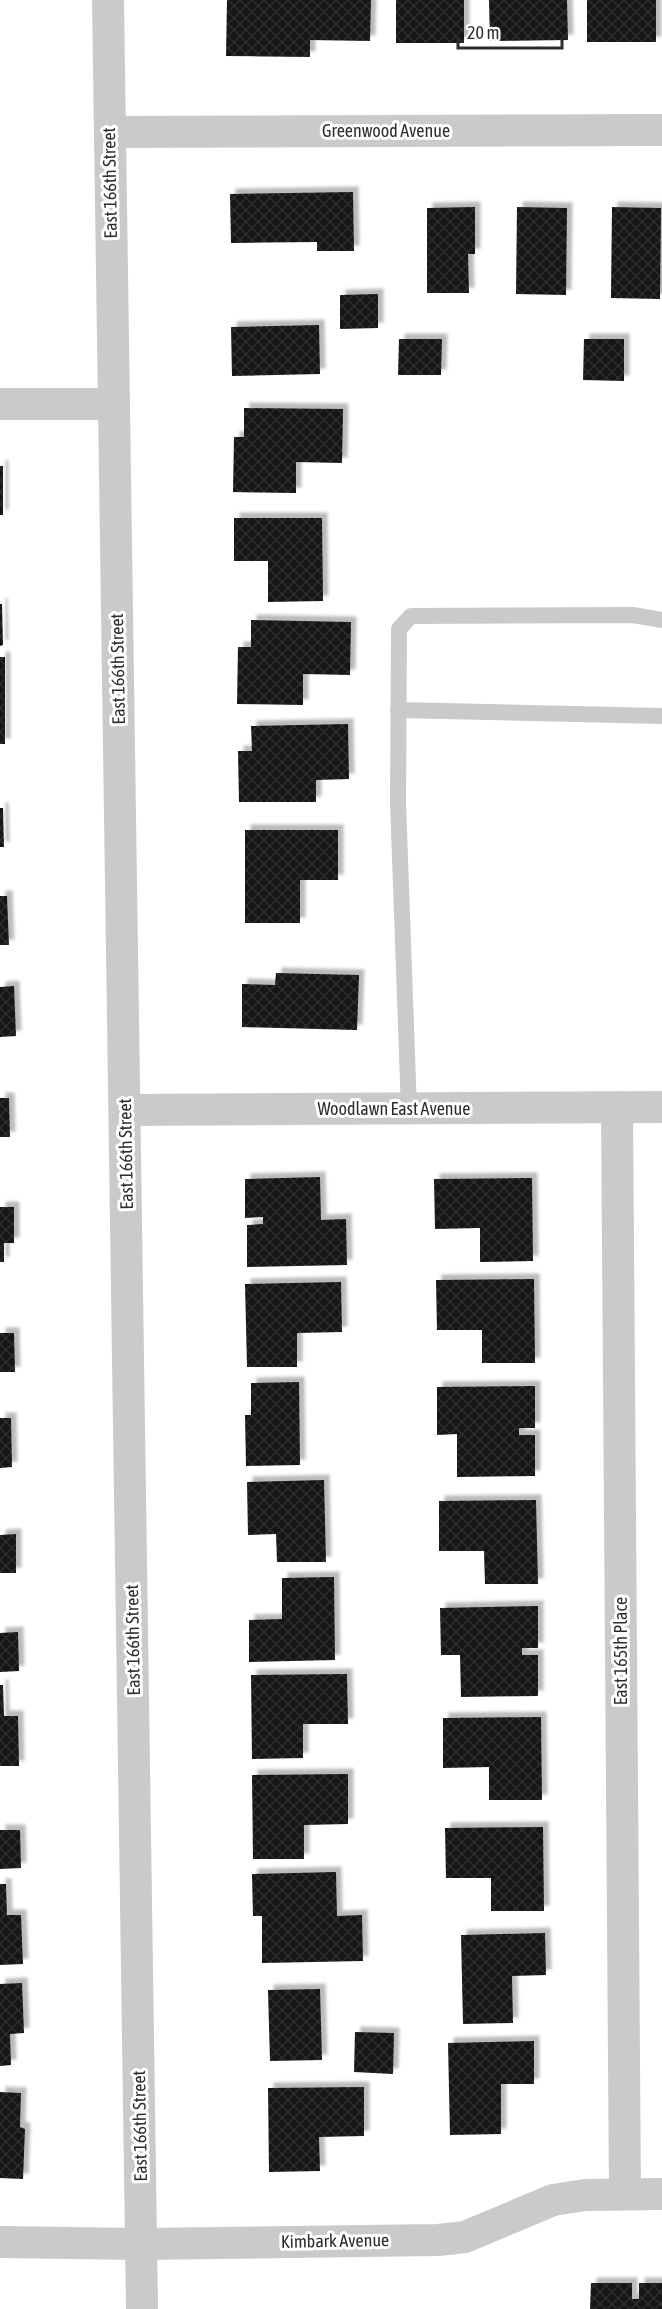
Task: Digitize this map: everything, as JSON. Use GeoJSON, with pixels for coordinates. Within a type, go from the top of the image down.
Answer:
{"type":"FeatureCollection","features":[{"type":"Feature","properties":{"kind":"street","name":"East 166th Street"},"geometry":{"type":"LineString","coordinates":[[108,0],[142,2309]]}},
{"type":"Feature","properties":{"kind":"street","name":"Greenwood Avenue"},"geometry":{"type":"LineString","coordinates":[[110,132],[662,130]]}},
{"type":"Feature","properties":{"kind":"street"},"geometry":{"type":"LineString","coordinates":[[0,404],[114,404]]}},
{"type":"Feature","properties":{"kind":"street","name":"East 165th Place"},"geometry":{"type":"LineString","coordinates":[[617,1107],[625,2194]]}},
{"type":"Feature","properties":{"kind":"street","name":"Woodlawn East Avenue"},"geometry":{"type":"LineString","coordinates":[[126,1110],[662,1107]]}},
{"type":"Feature","properties":{"kind":"street","name":"Kimbark Avenue"},"geometry":{"type":"LineString","coordinates":[[0,2242],[141,2244],[438,2240],[465,2237],[553,2200],[585,2195],[662,2194]]}},
{"type":"Feature","properties":{"kind":"lane"},"geometry":{"type":"LineString","coordinates":[[409,1110],[398,802],[399,628],[411,616],[633,615],[662,620]]}},
{"type":"Feature","properties":{"kind":"lane"},"geometry":{"type":"LineString","coordinates":[[398,710],[662,716]]}},
{"type":"Feature","properties":{"kind":"building"},"geometry":{"type":"Polygon","coordinates":[[[227,0],[371,0],[370,41],[310,40],[310,57],[226,56],[227,0]]]}},
{"type":"Feature","properties":{"kind":"building"},"geometry":{"type":"Polygon","coordinates":[[[396,0],[464,0],[464,43],[396,43],[396,0]]]}},
{"type":"Feature","properties":{"kind":"building"},"geometry":{"type":"Polygon","coordinates":[[[489,0],[567,0],[568,40],[490,41],[489,0]]]}},
{"type":"Feature","properties":{"kind":"building"},"geometry":{"type":"Polygon","coordinates":[[[587,0],[656,0],[656,42],[587,42],[587,0]]]}},
{"type":"Feature","properties":{"kind":"building"},"geometry":{"type":"Polygon","coordinates":[[[353,192],[354,251],[317,251],[317,242],[231,243],[230,194],[353,192]]]}},
{"type":"Feature","properties":{"kind":"building"},"geometry":{"type":"Polygon","coordinates":[[[475,207],[475,254],[468,254],[469,293],[427,293],[427,208],[475,207]]]}},
{"type":"Feature","properties":{"kind":"building"},"geometry":{"type":"Polygon","coordinates":[[[517,207],[567,208],[566,295],[516,294],[517,207]]]}},
{"type":"Feature","properties":{"kind":"building"},"geometry":{"type":"Polygon","coordinates":[[[612,207],[661,208],[660,299],[611,298],[612,207]]]}},
{"type":"Feature","properties":{"kind":"building"},"geometry":{"type":"Polygon","coordinates":[[[378,294],[378,328],[340,329],[340,295],[378,294]]]}},
{"type":"Feature","properties":{"kind":"building"},"geometry":{"type":"Polygon","coordinates":[[[319,325],[320,374],[232,376],[231,327],[319,325]]]}},
{"type":"Feature","properties":{"kind":"building"},"geometry":{"type":"Polygon","coordinates":[[[399,339],[442,339],[441,375],[398,375],[399,339]]]}},
{"type":"Feature","properties":{"kind":"building"},"geometry":{"type":"Polygon","coordinates":[[[584,339],[624,339],[624,381],[583,380],[584,339]]]}},
{"type":"Feature","properties":{"kind":"building"},"geometry":{"type":"Polygon","coordinates":[[[244,408],[343,409],[342,463],[296,462],[296,493],[233,492],[234,437],[244,437],[244,408]]]}},
{"type":"Feature","properties":{"kind":"building"},"geometry":{"type":"Polygon","coordinates":[[[0,466],[3,466],[3,515],[0,515],[0,466]]]}},
{"type":"Feature","properties":{"kind":"building"},"geometry":{"type":"Polygon","coordinates":[[[234,518],[322,518],[323,601],[268,602],[268,561],[234,561],[234,518]]]}},
{"type":"Feature","properties":{"kind":"building"},"geometry":{"type":"Polygon","coordinates":[[[0,604],[2,604],[3,645],[0,646],[0,604]]]}},
{"type":"Feature","properties":{"kind":"building"},"geometry":{"type":"Polygon","coordinates":[[[251,620],[351,622],[350,675],[303,674],[303,705],[237,704],[238,647],[251,647],[251,620]]]}},
{"type":"Feature","properties":{"kind":"building"},"geometry":{"type":"Polygon","coordinates":[[[0,657],[5,657],[5,744],[0,744],[0,657]]]}},
{"type":"Feature","properties":{"kind":"building"},"geometry":{"type":"Polygon","coordinates":[[[348,724],[349,779],[316,780],[316,802],[239,802],[238,751],[252,751],[251,726],[348,724]]]}},
{"type":"Feature","properties":{"kind":"building"},"geometry":{"type":"Polygon","coordinates":[[[0,808],[3,808],[4,847],[0,847],[0,808]]]}},
{"type":"Feature","properties":{"kind":"building"},"geometry":{"type":"Polygon","coordinates":[[[245,830],[338,830],[338,880],[300,880],[300,923],[245,923],[245,830]]]}},
{"type":"Feature","properties":{"kind":"building"},"geometry":{"type":"Polygon","coordinates":[[[0,896],[7,896],[9,945],[0,945],[0,896]]]}},
{"type":"Feature","properties":{"kind":"building"},"geometry":{"type":"Polygon","coordinates":[[[276,973],[359,975],[357,1030],[242,1027],[242,984],[275,985],[276,973]]]}},
{"type":"Feature","properties":{"kind":"building"},"geometry":{"type":"Polygon","coordinates":[[[14,986],[16,1036],[0,1037],[0,987],[14,986]]]}},
{"type":"Feature","properties":{"kind":"building"},"geometry":{"type":"Polygon","coordinates":[[[0,1098],[9,1098],[10,1137],[0,1137],[0,1098]]]}},
{"type":"Feature","properties":{"kind":"building"},"geometry":{"type":"Polygon","coordinates":[[[320,1177],[321,1220],[346,1219],[347,1265],[247,1267],[247,1225],[263,1224],[263,1217],[245,1218],[245,1179],[320,1177]]]}},
{"type":"Feature","properties":{"kind":"building"},"geometry":{"type":"Polygon","coordinates":[[[532,1178],[533,1261],[480,1262],[480,1228],[435,1229],[434,1179],[532,1178]]]}},
{"type":"Feature","properties":{"kind":"building"},"geometry":{"type":"Polygon","coordinates":[[[0,1207],[14,1207],[14,1243],[4,1243],[4,1262],[0,1262],[0,1207]]]}},
{"type":"Feature","properties":{"kind":"building"},"geometry":{"type":"Polygon","coordinates":[[[534,1279],[535,1363],[482,1363],[482,1330],[437,1330],[436,1280],[534,1279]]]}},
{"type":"Feature","properties":{"kind":"building"},"geometry":{"type":"Polygon","coordinates":[[[341,1282],[342,1332],[297,1333],[297,1367],[247,1367],[245,1284],[341,1282]]]}},
{"type":"Feature","properties":{"kind":"building"},"geometry":{"type":"Polygon","coordinates":[[[0,1333],[14,1333],[15,1372],[0,1372],[0,1333]]]}},
{"type":"Feature","properties":{"kind":"building"},"geometry":{"type":"Polygon","coordinates":[[[299,1382],[300,1465],[246,1466],[245,1415],[251,1415],[251,1383],[299,1382]]]}},
{"type":"Feature","properties":{"kind":"building"},"geometry":{"type":"Polygon","coordinates":[[[535,1386],[535,1428],[519,1428],[519,1435],[535,1435],[535,1476],[457,1477],[457,1434],[437,1435],[437,1387],[535,1386]]]}},
{"type":"Feature","properties":{"kind":"building"},"geometry":{"type":"Polygon","coordinates":[[[0,1418],[11,1418],[12,1467],[0,1468],[0,1418]]]}},
{"type":"Feature","properties":{"kind":"building"},"geometry":{"type":"Polygon","coordinates":[[[324,1480],[326,1562],[277,1562],[276,1534],[248,1535],[247,1482],[324,1480]]]}},
{"type":"Feature","properties":{"kind":"building"},"geometry":{"type":"Polygon","coordinates":[[[536,1500],[538,1584],[485,1584],[484,1551],[439,1551],[439,1501],[536,1500]]]}},
{"type":"Feature","properties":{"kind":"building"},"geometry":{"type":"Polygon","coordinates":[[[16,1534],[16,1573],[0,1573],[0,1535],[16,1534]]]}},
{"type":"Feature","properties":{"kind":"building"},"geometry":{"type":"Polygon","coordinates":[[[334,1577],[335,1660],[249,1662],[249,1620],[282,1619],[282,1578],[334,1577]]]}},
{"type":"Feature","properties":{"kind":"building"},"geometry":{"type":"Polygon","coordinates":[[[538,1606],[538,1648],[522,1648],[522,1655],[538,1655],[538,1696],[461,1697],[460,1655],[441,1655],[440,1608],[538,1606]]]}},
{"type":"Feature","properties":{"kind":"building"},"geometry":{"type":"Polygon","coordinates":[[[18,1632],[19,1671],[0,1672],[0,1633],[18,1632]]]}},
{"type":"Feature","properties":{"kind":"building"},"geometry":{"type":"Polygon","coordinates":[[[347,1674],[348,1724],[303,1724],[303,1758],[252,1759],[251,1675],[347,1674]]]}},
{"type":"Feature","properties":{"kind":"building"},"geometry":{"type":"Polygon","coordinates":[[[0,1685],[3,1685],[4,1716],[18,1716],[19,1766],[0,1766],[0,1685]]]}},
{"type":"Feature","properties":{"kind":"building"},"geometry":{"type":"Polygon","coordinates":[[[541,1717],[542,1800],[489,1800],[489,1767],[443,1768],[443,1718],[541,1717]]]}},
{"type":"Feature","properties":{"kind":"building"},"geometry":{"type":"Polygon","coordinates":[[[348,1774],[348,1824],[304,1825],[304,1859],[253,1859],[252,1775],[348,1774]]]}},
{"type":"Feature","properties":{"kind":"building"},"geometry":{"type":"Polygon","coordinates":[[[543,1827],[544,1911],[491,1911],[491,1878],[446,1878],[445,1828],[543,1827]]]}},
{"type":"Feature","properties":{"kind":"building"},"geometry":{"type":"Polygon","coordinates":[[[0,1830],[20,1830],[21,1868],[0,1869],[0,1830]]]}},
{"type":"Feature","properties":{"kind":"building"},"geometry":{"type":"Polygon","coordinates":[[[336,1872],[337,1916],[362,1915],[363,1961],[262,1963],[262,1916],[253,1916],[252,1874],[336,1872]]]}},
{"type":"Feature","properties":{"kind":"building"},"geometry":{"type":"Polygon","coordinates":[[[0,1884],[6,1884],[7,1915],[21,1915],[23,1964],[0,1965],[0,1884]]]}},
{"type":"Feature","properties":{"kind":"building"},"geometry":{"type":"Polygon","coordinates":[[[545,1933],[546,1975],[512,1976],[513,2023],[463,2024],[461,1935],[545,1933]]]}},
{"type":"Feature","properties":{"kind":"building"},"geometry":{"type":"Polygon","coordinates":[[[22,1983],[24,2033],[10,2034],[11,2065],[0,2066],[0,1984],[22,1983]]]}},
{"type":"Feature","properties":{"kind":"building"},"geometry":{"type":"Polygon","coordinates":[[[320,1989],[322,2060],[270,2061],[268,1990],[320,1989]]]}},
{"type":"Feature","properties":{"kind":"building"},"geometry":{"type":"Polygon","coordinates":[[[355,2032],[394,2033],[393,2074],[354,2072],[355,2032]]]}},
{"type":"Feature","properties":{"kind":"building"},"geometry":{"type":"Polygon","coordinates":[[[534,2041],[534,2084],[501,2084],[501,2134],[450,2135],[448,2043],[534,2041]]]}},
{"type":"Feature","properties":{"kind":"building"},"geometry":{"type":"Polygon","coordinates":[[[364,2087],[364,2136],[319,2137],[320,2171],[269,2172],[268,2088],[364,2087]]]}},
{"type":"Feature","properties":{"kind":"building"},"geometry":{"type":"Polygon","coordinates":[[[0,2092],[21,2093],[20,2127],[25,2129],[23,2179],[0,2178],[0,2092]]]}},
{"type":"Feature","properties":{"kind":"building"},"geometry":{"type":"Polygon","coordinates":[[[591,2283],[632,2283],[632,2299],[639,2299],[639,2283],[662,2283],[662,2309],[590,2309],[591,2283]]]}}]}
